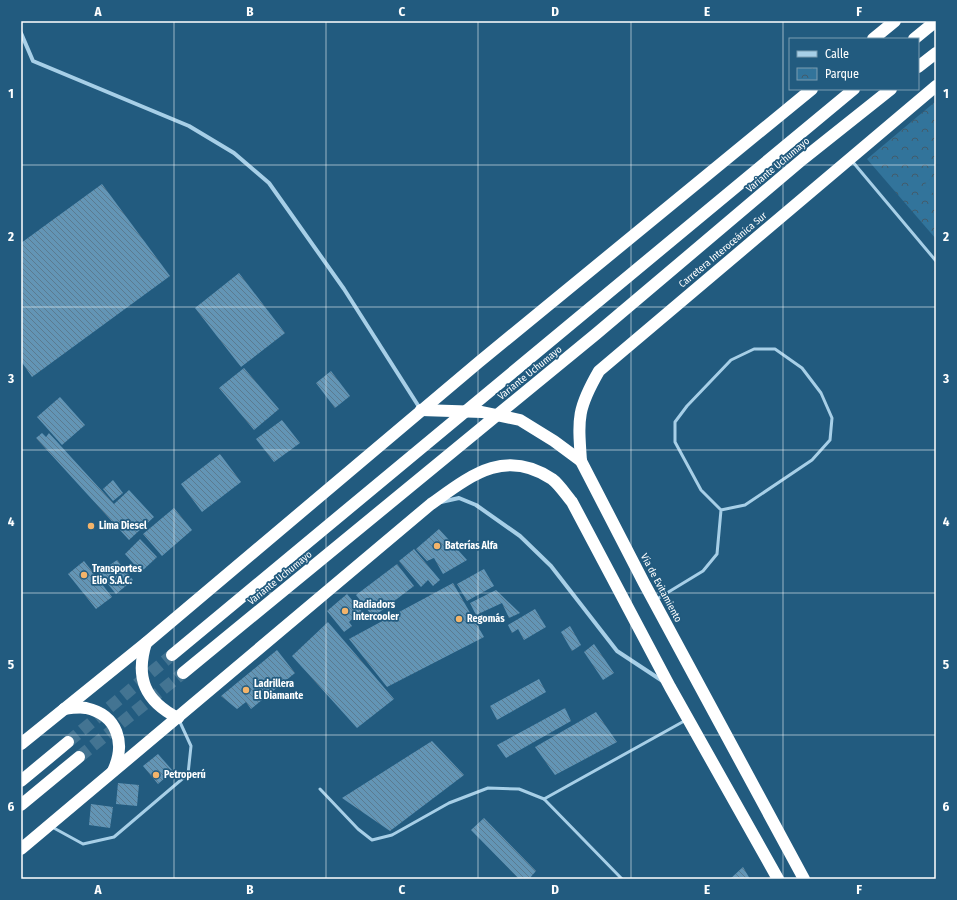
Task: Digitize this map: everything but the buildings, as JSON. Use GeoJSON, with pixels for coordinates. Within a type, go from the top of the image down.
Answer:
{"type":"FeatureCollection","features":[{"type":"Feature","properties":{"kind":"highway"},"geometry":{"type":"LineString","coordinates":[[874,38],[895,21]]}},
{"type":"Feature","properties":{"kind":"highway"},"geometry":{"type":"LineString","coordinates":[[915,38],[936,21]]}},
{"type":"Feature","properties":{"kind":"highway"},"geometry":{"type":"LineString","coordinates":[[919,66],[936,53]]}},
{"type":"Feature","properties":{"kind":"highway","name":"Carretera Interoceánica Sur"},"geometry":{"type":"LineString","coordinates":[[581,461],[578,421],[584,397],[599,371],[936,86]]}},
{"type":"Feature","properties":{"kind":"highway"},"geometry":{"type":"LineString","coordinates":[[21,744],[146,643],[421,410],[811,90]]}},
{"type":"Feature","properties":{"kind":"highway","name":"Variante Uchumayo"},"geometry":{"type":"LineString","coordinates":[[172,655],[853,90]]}},
{"type":"Feature","properties":{"kind":"highway","name":"Variante Uchumayo"},"geometry":{"type":"LineString","coordinates":[[183,673],[596,334],[803,159],[889,90]]}},
{"type":"Feature","properties":{"kind":"highway","name":"Vía de Evitamiento"},"geometry":{"type":"LineString","coordinates":[[421,410],[482,412],[520,420],[554,441],[581,461],[653,601],[804,879]]}},
{"type":"Feature","properties":{"kind":"highway"},"geometry":{"type":"LineString","coordinates":[[21,849],[112,774],[431,504],[469,477],[496,465],[528,467],[553,479],[572,502],[670,687],[689,718],[778,879]]}},
{"type":"Feature","properties":{"kind":"highway"},"geometry":{"type":"LineString","coordinates":[[146,643],[141,658],[141,673],[145,688],[153,701],[164,711],[178,718]]}},
{"type":"Feature","properties":{"kind":"highway"},"geometry":{"type":"LineString","coordinates":[[64,709],[85,708],[101,714],[113,726],[120,741],[119,758],[112,774]]}},
{"type":"Feature","properties":{"kind":"highway"},"geometry":{"type":"LineString","coordinates":[[21,781],[68,742]]}},
{"type":"Feature","properties":{"kind":"highway"},"geometry":{"type":"LineString","coordinates":[[21,806],[78,757]]}},
{"type":"Feature","properties":{"kind":"street"},"geometry":{"type":"LineString","coordinates":[[21,33],[33,61],[189,126],[234,153],[269,183],[344,289],[421,410]]}},
{"type":"Feature","properties":{"kind":"street"},"geometry":{"type":"LineString","coordinates":[[431,504],[459,498],[476,504],[520,536],[551,566],[617,651],[670,687]]}},
{"type":"Feature","properties":{"kind":"lane"},"geometry":{"type":"LineString","coordinates":[[850,158],[936,261]]}},
{"type":"Feature","properties":{"kind":"lane"},"geometry":{"type":"LineString","coordinates":[[775,348],[802,368],[821,393],[832,418],[830,440],[812,460],[745,505],[721,510],[701,490],[675,442],[676,422],[687,406],[731,360],[754,350],[775,348]]}},
{"type":"Feature","properties":{"kind":"lane"},"geometry":{"type":"LineString","coordinates":[[653,601],[704,571],[717,554],[721,510]]}},
{"type":"Feature","properties":{"kind":"lane"},"geometry":{"type":"LineString","coordinates":[[49,825],[83,844],[114,838],[188,774],[191,746],[178,718]]}},
{"type":"Feature","properties":{"kind":"lane"},"geometry":{"type":"LineString","coordinates":[[544,799],[689,718]]}},
{"type":"Feature","properties":{"kind":"lane"},"geometry":{"type":"LineString","coordinates":[[320,788],[358,829],[372,840],[392,835],[449,803],[488,788],[519,789],[544,799],[622,879]]}},
{"type":"Feature","properties":{"kind":"green space"},"geometry":{"type":"Polygon","coordinates":[[[936,101],[936,239],[867,159],[936,101]]]}},
{"type":"Feature","properties":{"kind":"green space"},"geometry":{"type":"Polygon","coordinates":[[[936,174],[936,197],[925,184],[936,174]]]}},
{"type":"Feature","properties":{"kind":"tunnel"},"geometry":{"type":"LineString","coordinates":[[68,742],[172,655]]}},
{"type":"Feature","properties":{"kind":"tunnel"},"geometry":{"type":"LineString","coordinates":[[79,757],[183,673]]}},
{"type":"Feature","properties":{"kind":"place","name":"Lima Diesel"},"geometry":{"type":"Point","coordinates":[91,526]}},
{"type":"Feature","properties":{"kind":"place","name":"Baterías Alfa"},"geometry":{"type":"Point","coordinates":[437,546]}},
{"type":"Feature","properties":{"kind":"place","name":"Transportes Elio S.A.C."},"geometry":{"type":"Point","coordinates":[84,575]}},
{"type":"Feature","properties":{"kind":"place","name":"Radiadors Intercooler"},"geometry":{"type":"Point","coordinates":[345,611]}},
{"type":"Feature","properties":{"kind":"place","name":"Regomás"},"geometry":{"type":"Point","coordinates":[459,619]}},
{"type":"Feature","properties":{"kind":"place","name":"Ladrillera El Diamante"},"geometry":{"type":"Point","coordinates":[246,690]}},
{"type":"Feature","properties":{"kind":"place","name":"Petroperú"},"geometry":{"type":"Point","coordinates":[156,775]}}]}
